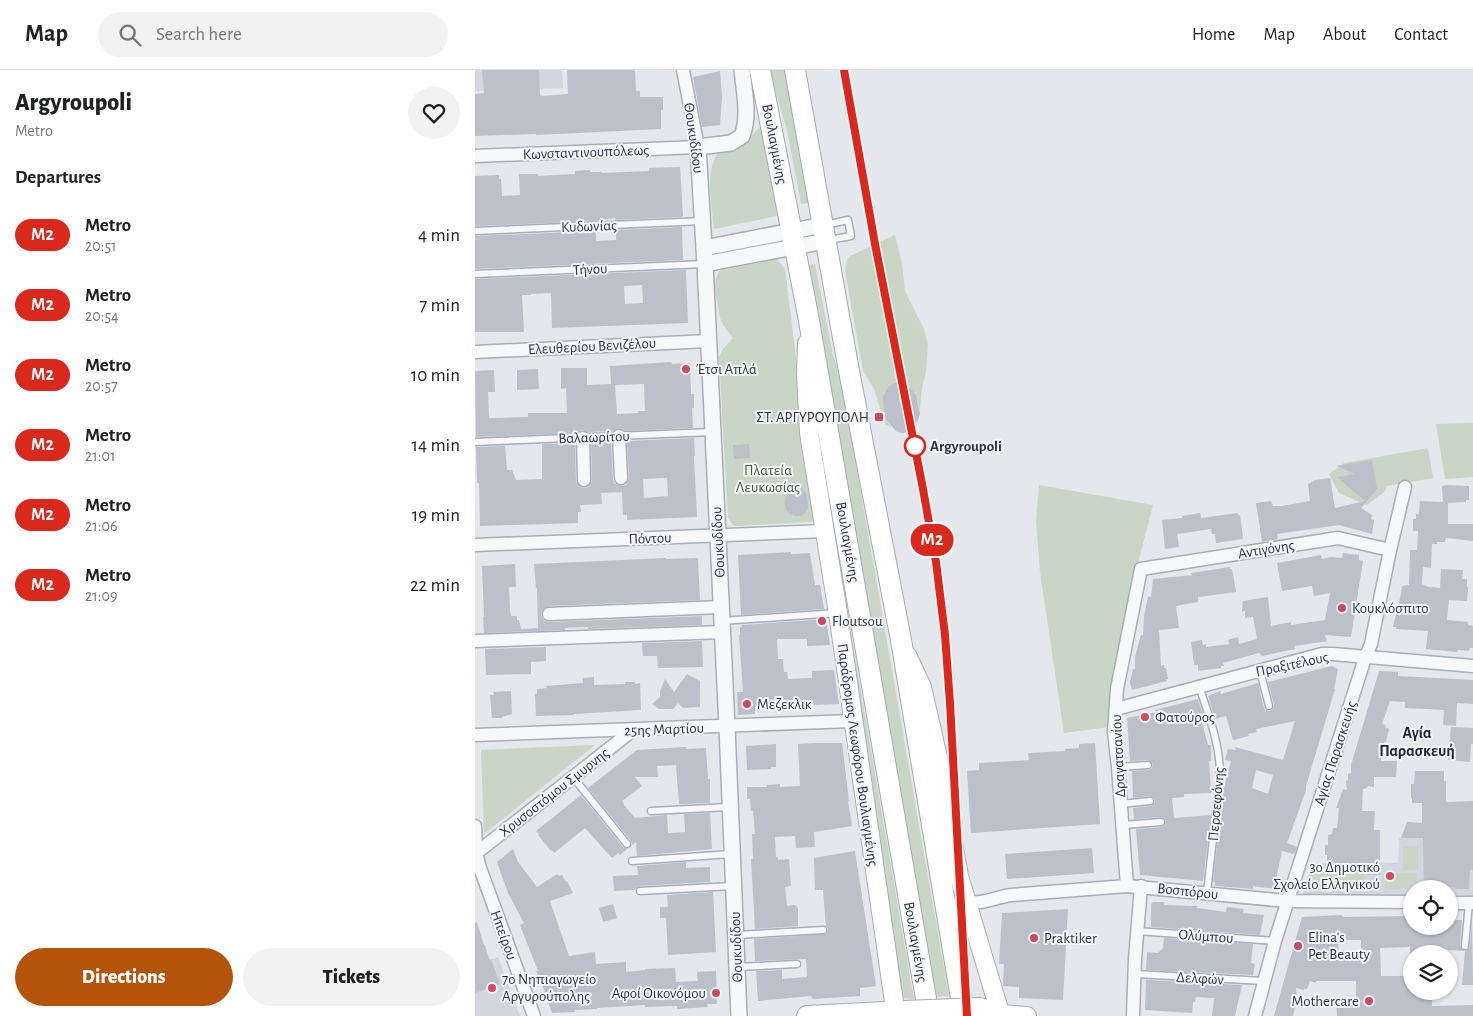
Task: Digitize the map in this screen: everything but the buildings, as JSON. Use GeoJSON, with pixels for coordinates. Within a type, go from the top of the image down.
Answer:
{"type":"FeatureCollection","features":[{"type":"Feature","properties":{"kind":"main road"},"geometry":{"type":"LineString","coordinates":[[795,70],[901,640],[988,1014]]}},
{"type":"Feature","properties":{"kind":"main road","name":"Βουλιαγμένης"},"geometry":{"type":"LineString","coordinates":[[759,72],[808,315],[929,1016]]}},
{"type":"Feature","properties":{"kind":"main road","name":"Παράδρομος Λεωφόρου Βουλιαγμένης"},"geometry":{"type":"LineString","coordinates":[[808,315],[806,375],[809,433],[826,531],[853,721],[899,1013]]}},
{"type":"Feature","properties":{"kind":"main road"},"geometry":{"type":"LineString","coordinates":[[901,640],[922,687],[939,762],[959,876],[967,902],[988,1014]]}},
{"type":"Feature","properties":{"kind":"main road"},"geometry":{"type":"LineString","coordinates":[[807,1016],[899,1013],[1027,1016]]}},
{"type":"Feature","properties":{"kind":"street","name":"Θουκυδίδου"},"geometry":{"type":"LineString","coordinates":[[683,70],[698,147],[703,221],[739,1016]]}},
{"type":"Feature","properties":{"kind":"street"},"geometry":{"type":"LineString","coordinates":[[698,147],[731,143],[742,136],[746,122],[746,111],[742,70]]}},
{"type":"Feature","properties":{"kind":"street","name":"Κωνσταντινουπόλεως"},"geometry":{"type":"LineString","coordinates":[[475,156],[698,147]]}},
{"type":"Feature","properties":{"kind":"street"},"geometry":{"type":"LineString","coordinates":[[705,264],[793,239],[824,233]]}},
{"type":"Feature","properties":{"kind":"street"},"geometry":{"type":"LineString","coordinates":[[704,248],[793,239]]}},
{"type":"Feature","properties":{"kind":"street","name":"Ελευθερίου Βενιζέλου"},"geometry":{"type":"LineString","coordinates":[[475,352],[709,341]]}},
{"type":"Feature","properties":{"kind":"street"},"geometry":{"type":"LineString","coordinates":[[619,436],[621,478]]}},
{"type":"Feature","properties":{"kind":"street"},"geometry":{"type":"LineString","coordinates":[[583,438],[584,480]]}},
{"type":"Feature","properties":{"kind":"street","name":"Αγίας Παρασκευής"},"geometry":{"type":"LineString","coordinates":[[1255,1016],[1287,901],[1371,644],[1405,487]]}},
{"type":"Feature","properties":{"kind":"street","name":"Πόντου"},"geometry":{"type":"LineString","coordinates":[[475,545],[826,531]]}},
{"type":"Feature","properties":{"kind":"street","name":"Αντιγόνης"},"geometry":{"type":"LineString","coordinates":[[1141,569],[1338,538],[1390,550]]}},
{"type":"Feature","properties":{"kind":"street","name":"Δραγατσανίου"},"geometry":{"type":"LineString","coordinates":[[1127,886],[1114,732],[1117,689],[1141,569]]}},
{"type":"Feature","properties":{"kind":"street"},"geometry":{"type":"LineString","coordinates":[[549,614],[722,620]]}},
{"type":"Feature","properties":{"kind":"street"},"geometry":{"type":"LineString","coordinates":[[475,641],[722,620]]}},
{"type":"Feature","properties":{"kind":"street","name":"Πραξιτέλους"},"geometry":{"type":"LineString","coordinates":[[1116,709],[1322,654],[1473,666]]}},
{"type":"Feature","properties":{"kind":"street","name":"25ης Μαρτίου"},"geometry":{"type":"LineString","coordinates":[[475,736],[853,721]]}},
{"type":"Feature","properties":{"kind":"street","name":"Χρυσοστόμου Σμυρνης"},"geometry":{"type":"LineString","coordinates":[[476,853],[633,730]]}},
{"type":"Feature","properties":{"kind":"street","name":"Ηπείρου"},"geometry":{"type":"LineString","coordinates":[[475,826],[476,853],[480,868],[534,1016]]}},
{"type":"Feature","properties":{"kind":"street","name":"Βοσπόρου"},"geometry":{"type":"LineString","coordinates":[[967,902],[978,902],[1011,895],[1127,886],[1287,901],[1403,902]]}},
{"type":"Feature","properties":{"kind":"street"},"geometry":{"type":"LineString","coordinates":[[1133,1016],[1141,886]]}},
{"type":"Feature","properties":{"kind":"street"},"geometry":{"type":"LineString","coordinates":[[1458,903],[1471,903]]}},
{"type":"Feature","properties":{"kind":"lane","name":"Κυδωνίας"},"geometry":{"type":"LineString","coordinates":[[475,231],[703,221]]}},
{"type":"Feature","properties":{"kind":"lane","name":"Τήνου"},"geometry":{"type":"LineString","coordinates":[[475,274],[705,264]]}},
{"type":"Feature","properties":{"kind":"lane","name":"Βαλαωρίτου"},"geometry":{"type":"LineString","coordinates":[[475,442],[713,432]]}},
{"type":"Feature","properties":{"kind":"lane"},"geometry":{"type":"LineString","coordinates":[[722,620],[838,612]]}},
{"type":"Feature","properties":{"kind":"lane"},"geometry":{"type":"LineString","coordinates":[[1260,670],[1269,706]]}},
{"type":"Feature","properties":{"kind":"lane","name":"Περσεφόνης"},"geometry":{"type":"LineString","coordinates":[[1199,686],[1215,734],[1220,758],[1220,776],[1207,893]]}},
{"type":"Feature","properties":{"kind":"lane"},"geometry":{"type":"LineString","coordinates":[[1118,767],[1148,765]]}},
{"type":"Feature","properties":{"kind":"lane"},"geometry":{"type":"LineString","coordinates":[[573,777],[627,844]]}},
{"type":"Feature","properties":{"kind":"lane"},"geometry":{"type":"LineString","coordinates":[[1121,804],[1150,801]]}},
{"type":"Feature","properties":{"kind":"lane"},"geometry":{"type":"LineString","coordinates":[[651,811],[731,807]]}},
{"type":"Feature","properties":{"kind":"lane"},"geometry":{"type":"LineString","coordinates":[[1123,826],[1161,822]]}},
{"type":"Feature","properties":{"kind":"lane"},"geometry":{"type":"LineString","coordinates":[[632,861],[732,854]]}},
{"type":"Feature","properties":{"kind":"lane"},"geometry":{"type":"LineString","coordinates":[[640,891],[734,886]]}},
{"type":"Feature","properties":{"kind":"lane"},"geometry":{"type":"LineString","coordinates":[[1465,946],[1471,903]]}},
{"type":"Feature","properties":{"kind":"lane"},"geometry":{"type":"LineString","coordinates":[[736,934],[823,930]]}},
{"type":"Feature","properties":{"kind":"lane","name":"Ολύμπου"},"geometry":{"type":"LineString","coordinates":[[1137,931],[1275,940]]}},
{"type":"Feature","properties":{"kind":"lane"},"geometry":{"type":"LineString","coordinates":[[737,967],[797,964]]}},
{"type":"Feature","properties":{"kind":"lane","name":"Δελφών"},"geometry":{"type":"LineString","coordinates":[[1135,974],[1264,981]]}},
{"type":"Feature","properties":{"kind":"shaded area"},"geometry":{"type":"Polygon","coordinates":[[[475,70],[562,70],[563,88],[475,91],[475,70]]]}},
{"type":"Feature","properties":{"kind":"shaded area","name":"3ο Δημοτικό Σχολείο Ελληνικού"},"geometry":{"type":"Polygon","coordinates":[[[1399,838],[1473,838],[1473,896],[1458,895],[1458,880],[1403,880],[1403,895],[1303,894],[1311,863],[1398,863],[1399,838]]]}},
{"type":"Feature","properties":{"kind":"shaded area","name":"7ο Νηπιαγωγείο Αργυρούπολης"},"geometry":{"type":"Polygon","coordinates":[[[487,952],[490,960],[498,957],[520,1016],[475,1016],[475,957],[487,952]]]}},
{"type":"Feature","properties":{"kind":"green space"},"geometry":{"type":"Polygon","coordinates":[[[771,70],[785,70],[809,203],[801,204],[787,130],[771,70]]]}},
{"type":"Feature","properties":{"kind":"green space"},"geometry":{"type":"Polygon","coordinates":[[[766,120],[782,215],[714,229],[710,176],[715,157],[721,148],[748,140],[766,120]]]}},
{"type":"Feature","properties":{"kind":"green space"},"geometry":{"type":"Polygon","coordinates":[[[895,235],[902,263],[905,291],[924,329],[928,345],[920,409],[914,393],[906,385],[899,383],[891,386],[886,392],[884,403],[885,415],[892,428],[885,424],[874,389],[863,371],[845,271],[847,260],[850,256],[895,235]]]}},
{"type":"Feature","properties":{"kind":"green space","name":"Πλατεία Λευκωσίας"},"geometry":{"type":"Polygon","coordinates":[[[777,259],[785,269],[798,374],[799,407],[816,513],[812,522],[734,526],[728,518],[719,357],[723,349],[733,338],[720,318],[714,284],[719,271],[777,259]]]}},
{"type":"Feature","properties":{"kind":"green space"},"geometry":{"type":"Polygon","coordinates":[[[815,264],[833,355],[841,379],[949,996],[935,997],[807,265],[815,264]]]}},
{"type":"Feature","properties":{"kind":"green space"},"geometry":{"type":"Polygon","coordinates":[[[1473,423],[1473,477],[1445,479],[1436,424],[1473,423]]]}},
{"type":"Feature","properties":{"kind":"green space"},"geometry":{"type":"Polygon","coordinates":[[[1428,448],[1433,478],[1387,486],[1384,492],[1367,505],[1339,493],[1329,474],[1344,463],[1428,448]]]}},
{"type":"Feature","properties":{"kind":"green space"},"geometry":{"type":"Polygon","coordinates":[[[1039,485],[1153,505],[1138,563],[1108,706],[1109,727],[1064,733],[1040,572],[1036,521],[1039,485]]]}},
{"type":"Feature","properties":{"kind":"green space"},"geometry":{"type":"Polygon","coordinates":[[[838,559],[914,999],[904,998],[900,991],[838,559]]]}},
{"type":"Feature","properties":{"kind":"green space"},"geometry":{"type":"Polygon","coordinates":[[[595,745],[484,834],[481,750],[595,745]]]}},
{"type":"Feature","properties":{"kind":"green space"},"geometry":{"type":"Polygon","coordinates":[[[1403,846],[1418,846],[1418,870],[1403,870],[1403,846]]]}},
{"type":"Feature","properties":{"kind":"green space"},"geometry":{"type":"Polygon","coordinates":[[[1313,864],[1364,864],[1364,891],[1313,891],[1313,864]]]}},
{"type":"Feature","properties":{"kind":"green space"},"geometry":{"type":"Polygon","coordinates":[[[1385,873],[1417,873],[1417,880],[1403,880],[1403,889],[1385,889],[1385,873]]]}},
{"type":"Feature","properties":{"kind":"metro line","name":"Μ2"},"geometry":{"type":"LineString","coordinates":[[844,70],[875,244],[936,562],[945,635],[950,703],[967,1016]]}},
{"type":"Feature","properties":{"kind":"place","name":"Έτσι Απλά"},"geometry":{"type":"Point","coordinates":[686,369]}},
{"type":"Feature","properties":{"kind":"place","name":"ΣΤ. ΑΡΓΥΡΟΥΠΟΛΗ"},"geometry":{"type":"Point","coordinates":[879,417]}},
{"type":"Feature","properties":{"kind":"place","name":"Argyroupoli"},"geometry":{"type":"Point","coordinates":[915,446]}},
{"type":"Feature","properties":{"kind":"place","name":"Κουκλόσπιτο"},"geometry":{"type":"Point","coordinates":[1342,608]}},
{"type":"Feature","properties":{"kind":"place","name":"Floutsou"},"geometry":{"type":"Point","coordinates":[822,621]}},
{"type":"Feature","properties":{"kind":"place","name":"Μεζεκλικ"},"geometry":{"type":"Point","coordinates":[747,704]}},
{"type":"Feature","properties":{"kind":"place","name":"Φατούρος"},"geometry":{"type":"Point","coordinates":[1145,717]}},
{"type":"Feature","properties":{"kind":"place","name":"3ο Δημοτικό Σχολείο Ελληνικού"},"geometry":{"type":"Point","coordinates":[1390,876]}},
{"type":"Feature","properties":{"kind":"place","name":"Praktiker"},"geometry":{"type":"Point","coordinates":[1034,938]}},
{"type":"Feature","properties":{"kind":"place","name":"Elina's Pet Beauty"},"geometry":{"type":"Point","coordinates":[1298,946]}},
{"type":"Feature","properties":{"kind":"place","name":"7ο Νηπιαγωγείο Αργυρούπολης"},"geometry":{"type":"Point","coordinates":[492,988]}},
{"type":"Feature","properties":{"kind":"place","name":"Αφοί Οικονόμου"},"geometry":{"type":"Point","coordinates":[716,993]}},
{"type":"Feature","properties":{"kind":"place","name":"Mothercare"},"geometry":{"type":"Point","coordinates":[1369,1001]}},
{"type":"Feature","properties":{"kind":"district","name":"Αγία Παρασκευή"},"geometry":{"type":"Point","coordinates":[1417,741]}}]}
